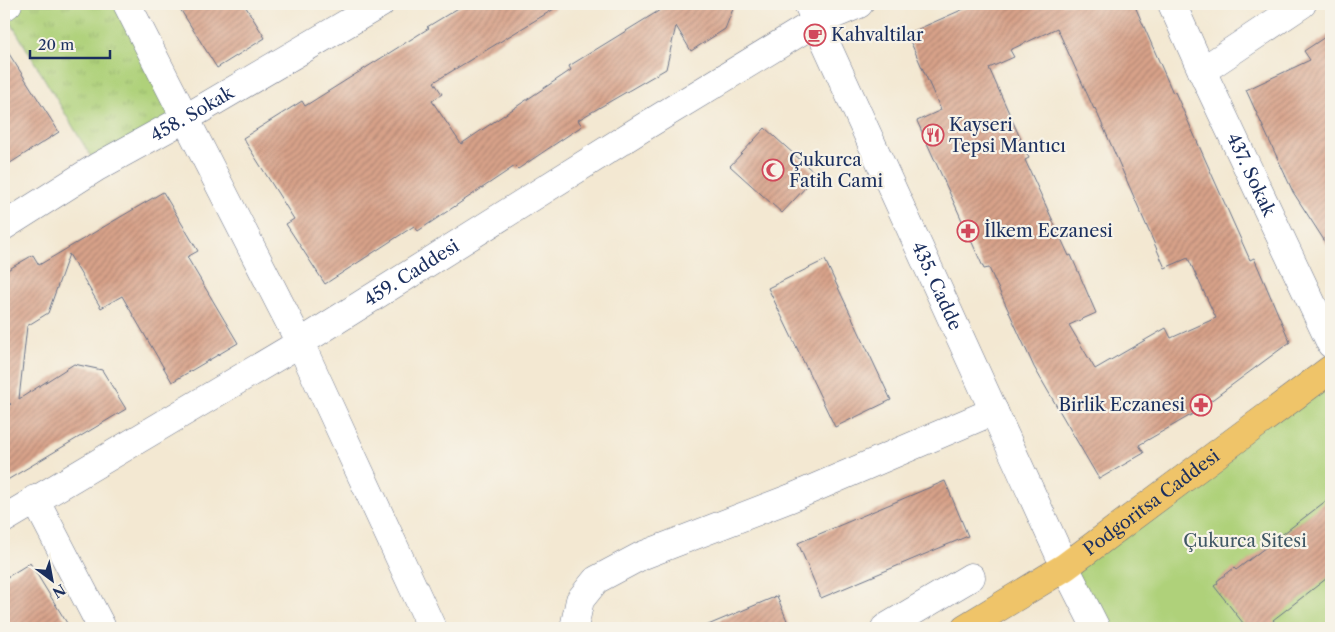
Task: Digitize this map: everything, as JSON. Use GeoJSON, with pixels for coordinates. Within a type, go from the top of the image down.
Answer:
{"type":"FeatureCollection","features":[{"type":"Feature","properties":{"kind":"main road","name":"Podgoritsa Caddesi"},"geometry":{"type":"LineString","coordinates":[[965,628],[1065,567],[1331,368]]}},
{"type":"Feature","properties":{"kind":"street"},"geometry":{"type":"LineString","coordinates":[[4,7],[8,4]]}},
{"type":"Feature","properties":{"kind":"street"},"geometry":{"type":"LineString","coordinates":[[126,4],[300,343],[432,628]]}},
{"type":"Feature","properties":{"kind":"street","name":"458. Sokak"},"geometry":{"type":"LineString","coordinates":[[4,226],[97,167],[186,118],[380,4]]}},
{"type":"Feature","properties":{"kind":"street","name":"459. Caddesi"},"geometry":{"type":"LineString","coordinates":[[4,519],[300,343],[639,130],[812,13],[859,4]]}},
{"type":"Feature","properties":{"kind":"street","name":"437. Sokak"},"geometry":{"type":"LineString","coordinates":[[1172,4],[1331,344]]}},
{"type":"Feature","properties":{"kind":"street"},"geometry":{"type":"LineString","coordinates":[[1202,71],[1302,4]]}},
{"type":"Feature","properties":{"kind":"street","name":"435. Cadde"},"geometry":{"type":"LineString","coordinates":[[812,13],[1065,567],[1096,628]]}},
{"type":"Feature","properties":{"kind":"street"},"geometry":{"type":"LineString","coordinates":[[574,628],[580,600],[596,580],[641,556],[791,498],[994,411]]}},
{"type":"Feature","properties":{"kind":"street"},"geometry":{"type":"LineString","coordinates":[[35,499],[102,628]]}},
{"type":"Feature","properties":{"kind":"street"},"geometry":{"type":"LineString","coordinates":[[885,628],[972,577]]}},
{"type":"Feature","properties":{"kind":"green space"},"geometry":{"type":"Polygon","coordinates":[[[8,4],[127,4],[186,118],[97,167],[4,11],[8,4]]]}},
{"type":"Feature","properties":{"kind":"green space","name":"Çukurca Sitesi"},"geometry":{"type":"Polygon","coordinates":[[[1331,369],[1331,628],[1096,628],[1065,567],[1331,369]]]}},
{"type":"Feature","properties":{"kind":"building"},"geometry":{"type":"Polygon","coordinates":[[[177,4],[244,4],[265,38],[217,68],[177,4]]]}},
{"type":"Feature","properties":{"kind":"building"},"geometry":{"type":"Polygon","coordinates":[[[465,4],[562,4],[434,82],[442,94],[432,101],[461,144],[571,70],[569,66],[665,7],[663,4],[735,4],[725,29],[691,51],[676,26],[666,69],[578,120],[582,126],[518,169],[515,166],[418,231],[414,226],[325,284],[286,224],[294,219],[243,138],[302,101],[305,106],[465,4]]]}},
{"type":"Feature","properties":{"kind":"building"},"geometry":{"type":"Polygon","coordinates":[[[975,4],[1134,4],[1250,260],[1254,258],[1290,342],[1209,402],[1210,404],[1139,445],[1144,453],[1099,479],[1034,367],[989,268],[984,269],[917,121],[941,110],[907,34],[975,4]],[[1057,28],[1010,50],[1014,57],[989,68],[1029,158],[1025,160],[1069,256],[1071,255],[1096,313],[1069,325],[1095,369],[1166,328],[1171,338],[1216,318],[1188,258],[1165,268],[1057,28]]]}},
{"type":"Feature","properties":{"kind":"building"},"geometry":{"type":"Polygon","coordinates":[[[1331,33],[1331,251],[1293,192],[1246,90],[1310,60],[1304,51],[1331,33]]]}},
{"type":"Feature","properties":{"kind":"building"},"geometry":{"type":"Polygon","coordinates":[[[4,46],[59,132],[4,167],[4,46]]]}},
{"type":"Feature","properties":{"kind":"building","name":"Çukurca Fatih Cami"},"geometry":{"type":"Polygon","coordinates":[[[765,128],[817,175],[782,213],[730,166],[765,128]]]}},
{"type":"Feature","properties":{"kind":"building"},"geometry":{"type":"Polygon","coordinates":[[[163,192],[198,251],[187,257],[238,343],[172,382],[122,296],[101,308],[69,254],[48,313],[27,326],[19,399],[74,364],[102,370],[126,409],[4,482],[4,408],[11,404],[4,403],[4,272],[33,255],[39,265],[163,192]]]}},
{"type":"Feature","properties":{"kind":"building"},"geometry":{"type":"Polygon","coordinates":[[[825,260],[891,400],[835,427],[768,288],[825,260]]]}},
{"type":"Feature","properties":{"kind":"building"},"geometry":{"type":"Polygon","coordinates":[[[945,481],[968,536],[821,598],[798,543],[945,481]]]}},
{"type":"Feature","properties":{"kind":"building"},"geometry":{"type":"Polygon","coordinates":[[[1331,497],[1331,575],[1273,620],[1280,628],[1247,628],[1214,586],[1218,583],[1217,581],[1234,568],[1236,570],[1331,497]]]}},
{"type":"Feature","properties":{"kind":"building"},"geometry":{"type":"Polygon","coordinates":[[[30,563],[70,628],[4,628],[4,579],[30,563]]]}},
{"type":"Feature","properties":{"kind":"building"},"geometry":{"type":"Polygon","coordinates":[[[777,596],[790,628],[701,628],[777,596]]]}},
{"type":"Feature","properties":{"kind":"place","name":"Kahvaltilar"},"geometry":{"type":"Point","coordinates":[815,35]}},
{"type":"Feature","properties":{"kind":"place","name":"Kayseri Tepsi Mantıcı"},"geometry":{"type":"Point","coordinates":[933,135]}},
{"type":"Feature","properties":{"kind":"place","name":"Çukurca Fatih Cami"},"geometry":{"type":"Point","coordinates":[773,170]}},
{"type":"Feature","properties":{"kind":"place","name":"İlkem Eczanesi"},"geometry":{"type":"Point","coordinates":[968,231]}},
{"type":"Feature","properties":{"kind":"place","name":"Birlik Eczanesi"},"geometry":{"type":"Point","coordinates":[1201,405]}}]}
